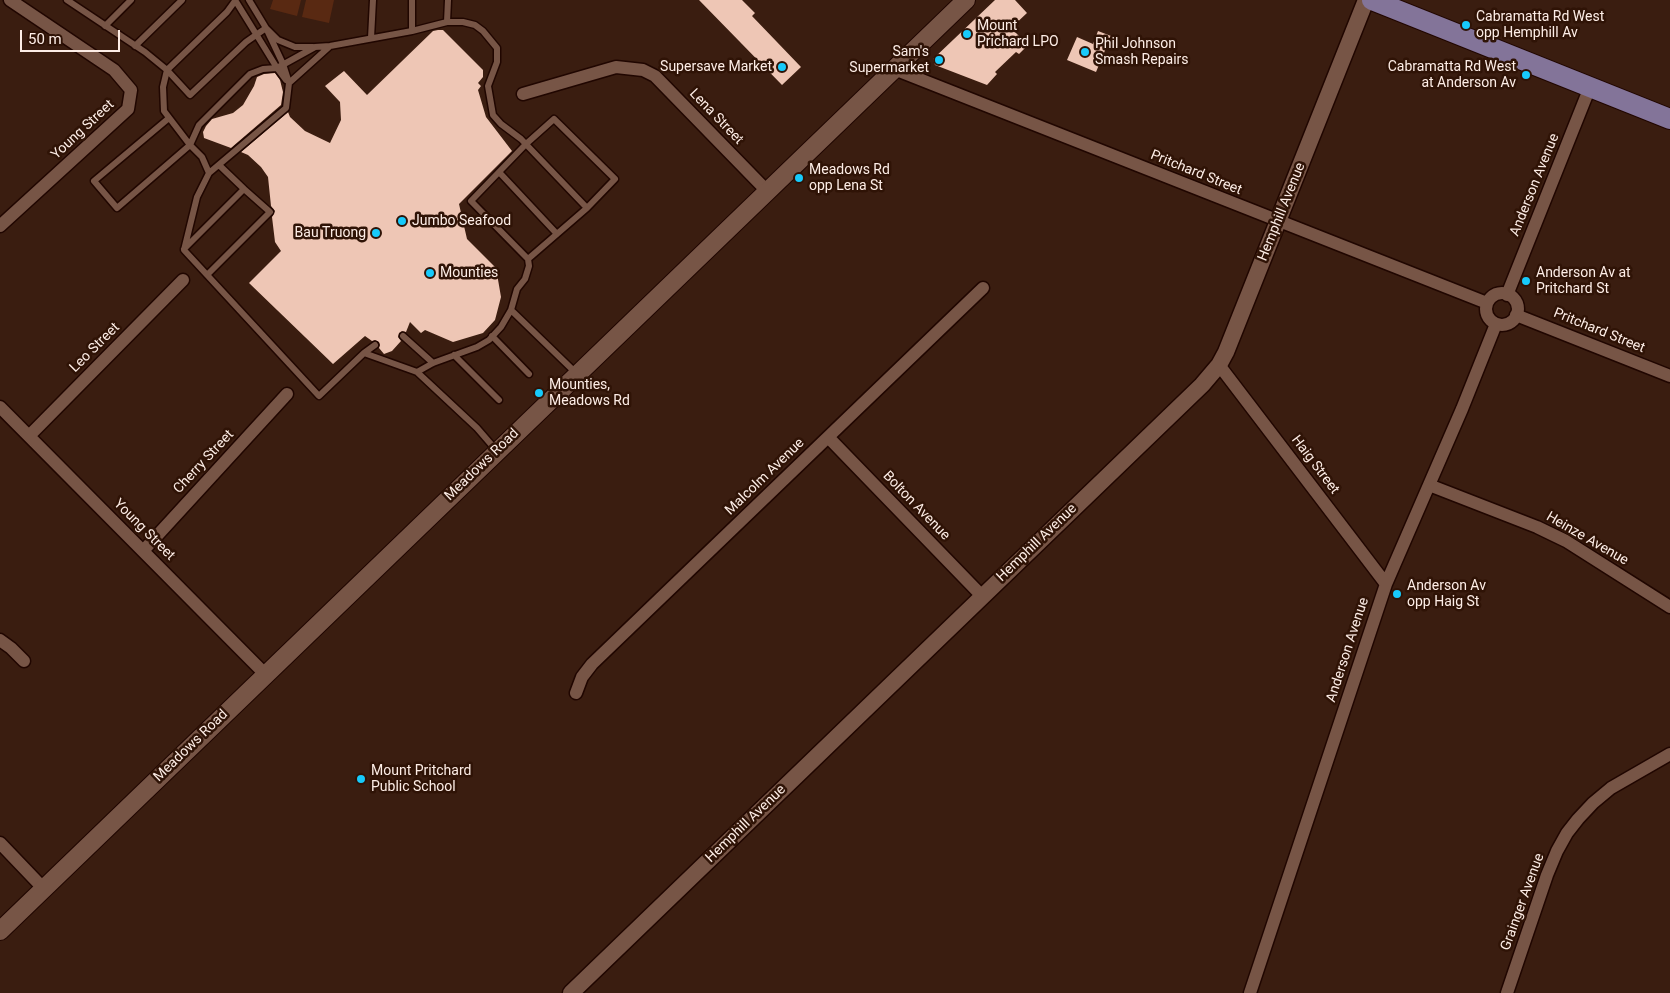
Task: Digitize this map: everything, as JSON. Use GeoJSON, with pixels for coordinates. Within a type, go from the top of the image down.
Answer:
{"type":"FeatureCollection","features":[{"type":"Feature","properties":{"kind":"main road","name":"Meadows Road"},"geometry":{"type":"LineString","coordinates":[[0,931],[966,0]]}},
{"type":"Feature","properties":{"kind":"main road"},"geometry":{"type":"LineString","coordinates":[[1372,0],[1670,119]]}},
{"type":"Feature","properties":{"kind":"street","name":"Young Street"},"geometry":{"type":"LineString","coordinates":[[0,226],[128,109],[131,90],[114,70],[10,0]]}},
{"type":"Feature","properties":{"kind":"street","name":"Hemphill Avenue"},"geometry":{"type":"LineString","coordinates":[[570,993],[1195,392],[1219,365],[1226,352],[1366,0]]}},
{"type":"Feature","properties":{"kind":"street","name":"Lena Street"},"geometry":{"type":"LineString","coordinates":[[524,94],[616,67],[643,70],[655,76],[767,191]]}},
{"type":"Feature","properties":{"kind":"street","name":"Pritchard Street"},"geometry":{"type":"LineString","coordinates":[[894,69],[1278,222],[1488,303]]}},
{"type":"Feature","properties":{"kind":"street","name":"Anderson Avenue"},"geometry":{"type":"LineString","coordinates":[[1507,295],[1590,87]]}},
{"type":"Feature","properties":{"kind":"street","name":"Leo Street"},"geometry":{"type":"LineString","coordinates":[[29,436],[183,280]]}},
{"type":"Feature","properties":{"kind":"street","name":"Malcolm Avenue"},"geometry":{"type":"LineString","coordinates":[[576,693],[582,677],[592,664],[983,288]]}},
{"type":"Feature","properties":{"kind":"street"},"geometry":{"type":"LineString","coordinates":[[1507,295],[1516,303],[1516,315],[1510,322],[1501,325],[1496,324],[1487,315],[1486,307],[1488,303],[1494,296],[1507,295]]}},
{"type":"Feature","properties":{"kind":"street","name":"Pritchard Street"},"geometry":{"type":"LineString","coordinates":[[1516,315],[1670,376]]}},
{"type":"Feature","properties":{"kind":"street","name":"Anderson Avenue"},"geometry":{"type":"LineString","coordinates":[[1250,993],[1386,584],[1462,409],[1496,324]]}},
{"type":"Feature","properties":{"kind":"street","name":"Haig Street"},"geometry":{"type":"LineString","coordinates":[[1219,365],[1386,584]]}},
{"type":"Feature","properties":{"kind":"street","name":"Cherry Street"},"geometry":{"type":"LineString","coordinates":[[143,550],[287,394]]}},
{"type":"Feature","properties":{"kind":"street","name":"Young Street"},"geometry":{"type":"LineString","coordinates":[[0,407],[265,674]]}},
{"type":"Feature","properties":{"kind":"street","name":"Bolton Avenue"},"geometry":{"type":"LineString","coordinates":[[828,437],[982,596]]}},
{"type":"Feature","properties":{"kind":"street","name":"Heinze Avenue"},"geometry":{"type":"LineString","coordinates":[[1429,485],[1537,527],[1566,541],[1670,606]]}},
{"type":"Feature","properties":{"kind":"street"},"geometry":{"type":"LineString","coordinates":[[0,640],[24,661]]}},
{"type":"Feature","properties":{"kind":"street","name":"Grainger Avenue"},"geometry":{"type":"LineString","coordinates":[[1507,993],[1546,874],[1567,833],[1593,803],[1611,788],[1670,754]]}},
{"type":"Feature","properties":{"kind":"street"},"geometry":{"type":"LineString","coordinates":[[0,843],[44,889]]}},
{"type":"Feature","properties":{"kind":"lane"},"geometry":{"type":"LineString","coordinates":[[106,26],[131,0]]}},
{"type":"Feature","properties":{"kind":"lane"},"geometry":{"type":"LineString","coordinates":[[135,46],[182,0]]}},
{"type":"Feature","properties":{"kind":"lane"},"geometry":{"type":"LineString","coordinates":[[209,173],[202,157],[190,145],[164,111],[163,87],[167,70],[227,12],[235,0],[255,35],[280,66]]}},
{"type":"Feature","properties":{"kind":"lane"},"geometry":{"type":"LineString","coordinates":[[184,250],[197,198],[209,173],[286,108],[289,83],[280,66],[266,28],[249,0]]}},
{"type":"Feature","properties":{"kind":"lane"},"geometry":{"type":"LineString","coordinates":[[371,38],[373,0]]}},
{"type":"Feature","properties":{"kind":"lane"},"geometry":{"type":"LineString","coordinates":[[412,0],[412,30]]}},
{"type":"Feature","properties":{"kind":"lane"},"geometry":{"type":"LineString","coordinates":[[447,22],[448,0]]}},
{"type":"Feature","properties":{"kind":"lane"},"geometry":{"type":"LineString","coordinates":[[72,1],[167,70],[190,95],[255,35],[266,28]]}},
{"type":"Feature","properties":{"kind":"lane"},"geometry":{"type":"LineString","coordinates":[[266,28],[278,40],[295,47],[315,47],[330,46],[447,22],[463,22],[475,25],[483,30],[497,48],[497,62],[494,75],[488,86],[493,115],[501,124],[515,133],[587,208]]}},
{"type":"Feature","properties":{"kind":"lane"},"geometry":{"type":"LineString","coordinates":[[289,83],[330,46]]}},
{"type":"Feature","properties":{"kind":"lane"},"geometry":{"type":"LineString","coordinates":[[169,118],[94,181],[117,208],[190,145],[199,125],[250,74],[263,68],[280,66],[315,47]]}},
{"type":"Feature","properties":{"kind":"lane"},"geometry":{"type":"LineString","coordinates":[[417,372],[433,363],[477,347],[501,327],[511,310],[517,289],[525,279],[529,266],[528,259],[470,201],[526,144],[554,119],[615,179],[587,208],[528,259]]}},
{"type":"Feature","properties":{"kind":"lane"},"geometry":{"type":"LineString","coordinates":[[207,275],[270,212],[219,165]]}},
{"type":"Feature","properties":{"kind":"lane"},"geometry":{"type":"LineString","coordinates":[[499,172],[557,234]]}},
{"type":"Feature","properties":{"kind":"lane"},"geometry":{"type":"LineString","coordinates":[[184,250],[244,189]]}},
{"type":"Feature","properties":{"kind":"lane"},"geometry":{"type":"LineString","coordinates":[[184,250],[320,396],[364,353],[375,345]]}},
{"type":"Feature","properties":{"kind":"lane"},"geometry":{"type":"LineString","coordinates":[[511,310],[577,374]]}},
{"type":"Feature","properties":{"kind":"lane"},"geometry":{"type":"LineString","coordinates":[[404,336],[433,363]]}},
{"type":"Feature","properties":{"kind":"lane"},"geometry":{"type":"LineString","coordinates":[[492,336],[529,374]]}},
{"type":"Feature","properties":{"kind":"lane"},"geometry":{"type":"LineString","coordinates":[[364,353],[417,372],[477,428],[497,451]]}},
{"type":"Feature","properties":{"kind":"lane"},"geometry":{"type":"LineString","coordinates":[[454,355],[500,400]]}},
{"type":"Feature","properties":{"kind":"shaded area"},"geometry":{"type":"Polygon","coordinates":[[[273,0],[301,0],[297,16],[270,9],[273,0]]]}},
{"type":"Feature","properties":{"kind":"shaded area"},"geometry":{"type":"Polygon","coordinates":[[[306,0],[334,0],[329,23],[302,17],[306,0]]]}},
{"type":"Feature","properties":{"kind":"building"},"geometry":{"type":"Polygon","coordinates":[[[699,0],[742,0],[755,13],[752,16],[801,67],[782,85],[699,0]]]}},
{"type":"Feature","properties":{"kind":"building"},"geometry":{"type":"Polygon","coordinates":[[[995,0],[1015,0],[1027,13],[1011,28],[1028,45],[1019,54],[1016,52],[995,72],[997,74],[987,85],[935,65],[933,59],[995,0]]]}},
{"type":"Feature","properties":{"kind":"building"},"geometry":{"type":"Polygon","coordinates":[[[443,30],[483,70],[483,77],[478,83],[481,86],[478,90],[486,117],[512,151],[459,204],[467,239],[496,268],[501,297],[495,320],[483,333],[453,342],[425,330],[421,333],[410,322],[406,332],[402,331],[399,333],[398,337],[401,341],[392,351],[384,354],[379,348],[379,342],[372,341],[365,336],[333,364],[249,283],[281,251],[275,242],[272,217],[275,211],[271,206],[268,177],[261,167],[248,155],[241,152],[288,112],[290,117],[305,131],[330,143],[341,120],[340,102],[325,86],[344,71],[367,95],[433,31],[443,30]]]}},
{"type":"Feature","properties":{"kind":"building"},"geometry":{"type":"Polygon","coordinates":[[[1098,31],[1111,36],[1096,72],[1067,60],[1077,37],[1093,44],[1098,31]]]}},
{"type":"Feature","properties":{"kind":"building"},"geometry":{"type":"Polygon","coordinates":[[[275,73],[280,80],[283,92],[281,105],[231,148],[204,138],[203,132],[212,119],[233,113],[243,105],[257,77],[275,73]]]}},
{"type":"Feature","properties":{"kind":"place","name":"Cabramatta Rd West opp Hemphill Av"},"geometry":{"type":"Point","coordinates":[1466,25]}},
{"type":"Feature","properties":{"kind":"place","name":"Mount Prichard LPO"},"geometry":{"type":"Point","coordinates":[967,34]}},
{"type":"Feature","properties":{"kind":"place","name":"Phil Johnson Smash Repairs"},"geometry":{"type":"Point","coordinates":[1085,52]}},
{"type":"Feature","properties":{"kind":"place","name":"Sam's Supermarket"},"geometry":{"type":"Point","coordinates":[939,60]}},
{"type":"Feature","properties":{"kind":"place","name":"Supersave Market"},"geometry":{"type":"Point","coordinates":[782,67]}},
{"type":"Feature","properties":{"kind":"place","name":"Cabramatta Rd West at Anderson Av"},"geometry":{"type":"Point","coordinates":[1526,75]}},
{"type":"Feature","properties":{"kind":"place","name":"Meadows Rd opp Lena St"},"geometry":{"type":"Point","coordinates":[799,178]}},
{"type":"Feature","properties":{"kind":"place","name":"Jumbo Seafood"},"geometry":{"type":"Point","coordinates":[402,221]}},
{"type":"Feature","properties":{"kind":"place","name":"Bau Truong"},"geometry":{"type":"Point","coordinates":[376,233]}},
{"type":"Feature","properties":{"kind":"place","name":"Mounties"},"geometry":{"type":"Point","coordinates":[430,273]}},
{"type":"Feature","properties":{"kind":"place","name":"Anderson Av at Pritchard St"},"geometry":{"type":"Point","coordinates":[1526,281]}},
{"type":"Feature","properties":{"kind":"place","name":"Mounties, Meadows Rd"},"geometry":{"type":"Point","coordinates":[539,393]}},
{"type":"Feature","properties":{"kind":"place","name":"Anderson Av opp Haig St"},"geometry":{"type":"Point","coordinates":[1397,594]}},
{"type":"Feature","properties":{"kind":"place","name":"Mount Pritchard Public School"},"geometry":{"type":"Point","coordinates":[361,779]}}]}
